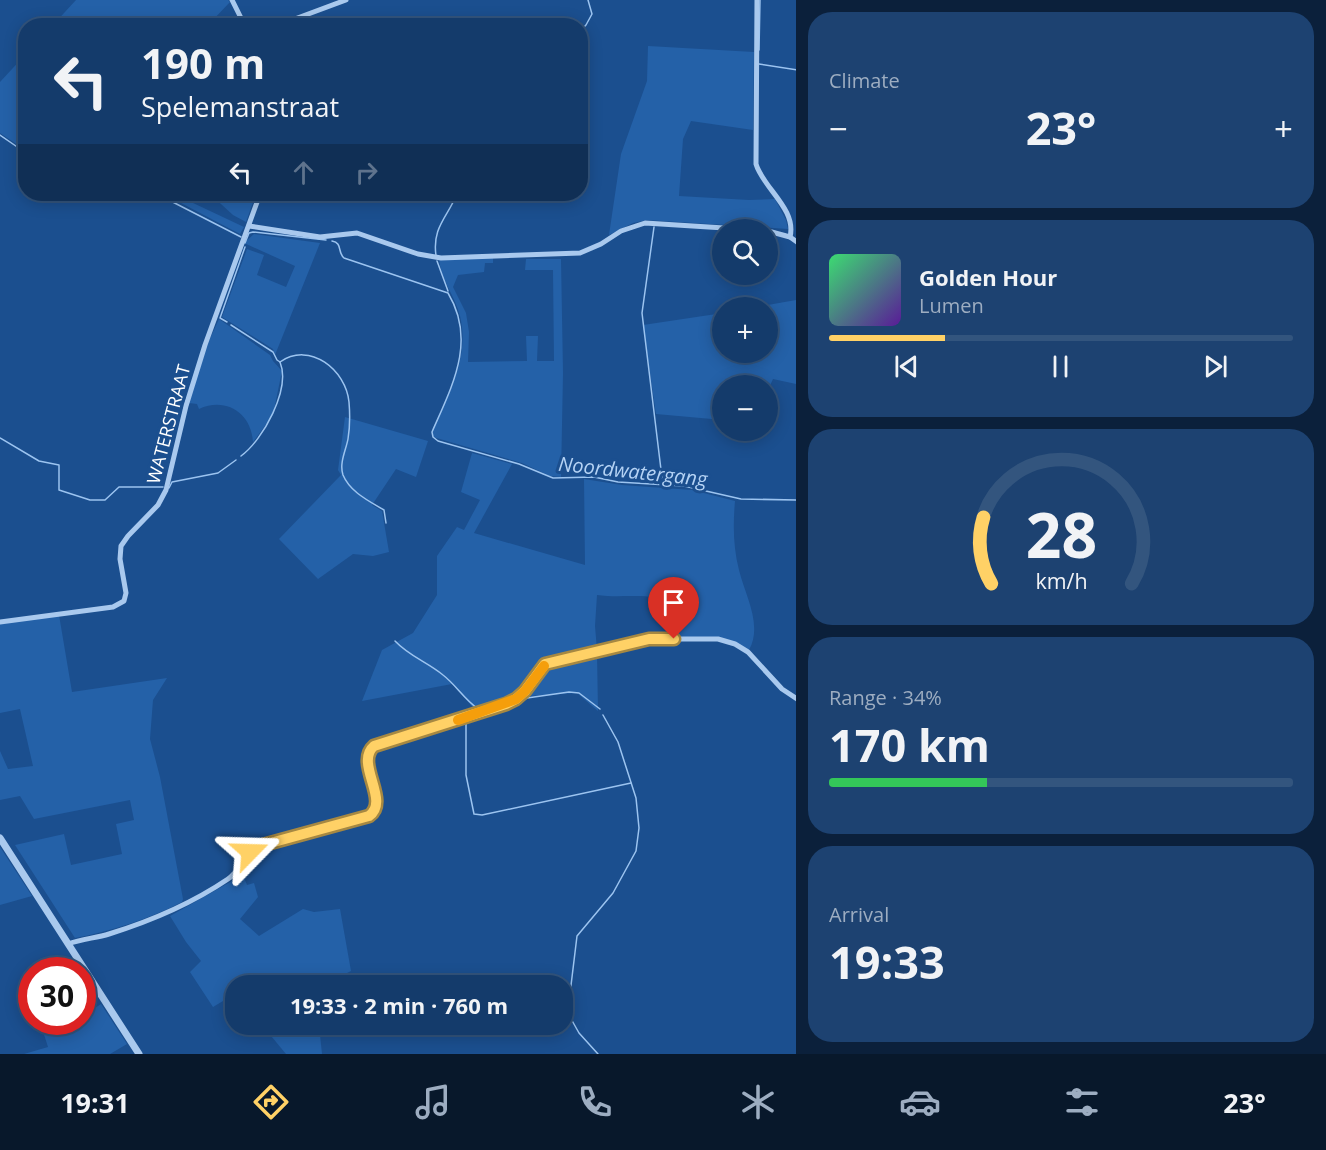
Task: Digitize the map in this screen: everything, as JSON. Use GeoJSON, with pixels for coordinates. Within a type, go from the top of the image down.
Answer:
{"type":"FeatureCollection","features":[{"type":"Feature","properties":{"kind":"street"},"geometry":{"type":"LineString","coordinates":[[232,0],[241,18]]}},
{"type":"Feature","properties":{"kind":"street"},"geometry":{"type":"LineString","coordinates":[[298,18],[346,0]]}},
{"type":"Feature","properties":{"kind":"street"},"geometry":{"type":"LineString","coordinates":[[757,0],[756,164],[762,178],[782,205],[789,219],[790,237]]}},
{"type":"Feature","properties":{"kind":"street","name":"WATERSTRAAT"},"geometry":{"type":"LineString","coordinates":[[0,622],[113,608],[124,601],[126,593],[120,559],[121,546],[158,504],[166,490],[186,406],[205,345],[258,201]]}},
{"type":"Feature","properties":{"kind":"street"},"geometry":{"type":"LineString","coordinates":[[249,226],[320,237],[357,233],[426,256],[441,258],[580,253],[601,244],[621,231],[645,223],[712,227]]}},
{"type":"Feature","properties":{"kind":"street"},"geometry":{"type":"LineString","coordinates":[[778,234],[790,237],[796,242]]}},
{"type":"Feature","properties":{"kind":"street"},"geometry":{"type":"LineString","coordinates":[[68,944],[106,935],[154,919],[197,898],[230,877],[256,848],[369,816],[374,813],[377,803],[368,760],[370,750],[384,742],[506,704],[525,691],[545,664],[649,639],[718,639],[735,644],[748,652],[782,689],[796,699]]}},
{"type":"Feature","properties":{"kind":"street"},"geometry":{"type":"LineString","coordinates":[[0,838],[139,1054]]}},
{"type":"Feature","properties":{"kind":"shaded area"},"geometry":{"type":"Polygon","coordinates":[[[76,0],[228,0],[230,2],[215,18],[59,18],[76,0]]]}},
{"type":"Feature","properties":{"kind":"shaded area"},"geometry":{"type":"Polygon","coordinates":[[[648,46],[754,52],[753,130],[691,121],[683,139],[679,196],[749,200],[775,199],[788,229],[778,228],[778,219],[712,219],[712,224],[647,220],[633,223],[609,235],[621,154],[647,81],[648,46]]]}},
{"type":"Feature","properties":{"kind":"shaded area"},"geometry":{"type":"Polygon","coordinates":[[[18,63],[18,145],[0,133],[0,82],[18,63]]]}},
{"type":"Feature","properties":{"kind":"shaded area"},"geometry":{"type":"Polygon","coordinates":[[[177,201],[189,201],[244,227],[240,234],[177,201]]]}},
{"type":"Feature","properties":{"kind":"shaded area"},"geometry":{"type":"Polygon","coordinates":[[[218,201],[254,201],[246,222],[233,215],[218,201]]]}},
{"type":"Feature","properties":{"kind":"shaded area"},"geometry":{"type":"Polygon","coordinates":[[[254,234],[320,243],[275,355],[273,349],[222,317],[247,249],[264,255],[257,275],[286,287],[295,266],[244,243],[254,234]]]}},
{"type":"Feature","properties":{"kind":"shaded area"},"geometry":{"type":"Polygon","coordinates":[[[493,257],[493,263],[485,263],[484,272],[458,275],[453,287],[466,313],[469,332],[468,362],[527,361],[526,336],[538,336],[537,361],[554,361],[553,270],[525,270],[526,259],[561,259],[563,373],[561,477],[550,476],[522,463],[433,437],[432,432],[456,376],[462,346],[460,316],[442,274],[439,259],[493,257]]]}},
{"type":"Feature","properties":{"kind":"shaded area"},"geometry":{"type":"Polygon","coordinates":[[[796,300],[796,384],[778,380],[778,375],[712,375],[712,419],[656,414],[643,325],[712,315],[712,363],[778,363],[778,303],[796,300]]]}},
{"type":"Feature","properties":{"kind":"shaded area"},"geometry":{"type":"Polygon","coordinates":[[[219,319],[270,355],[282,371],[273,415],[253,442],[247,422],[235,410],[218,405],[199,409],[197,404],[189,403],[207,345],[219,319]]]}},
{"type":"Feature","properties":{"kind":"shaded area"},"geometry":{"type":"Polygon","coordinates":[[[345,417],[428,441],[416,477],[396,469],[372,505],[382,511],[389,552],[373,556],[353,554],[318,579],[279,539],[341,475],[338,470],[345,417]]]}},
{"type":"Feature","properties":{"kind":"shaded area"},"geometry":{"type":"Polygon","coordinates":[[[472,453],[512,464],[474,533],[585,565],[584,479],[622,485],[692,490],[735,501],[736,553],[754,620],[753,640],[749,650],[724,639],[673,638],[657,598],[597,595],[595,626],[597,650],[546,662],[515,698],[477,712],[452,684],[362,701],[382,650],[413,633],[437,595],[437,556],[457,527],[464,530],[480,500],[461,492],[472,453]]]}},
{"type":"Feature","properties":{"kind":"shaded area"},"geometry":{"type":"Polygon","coordinates":[[[59,615],[72,692],[167,678],[153,700],[150,739],[160,777],[183,899],[182,902],[143,919],[75,938],[15,845],[64,834],[71,865],[122,854],[116,824],[134,820],[130,800],[34,819],[20,796],[0,800],[0,751],[8,769],[33,766],[20,709],[0,713],[0,624],[59,615]]]}},
{"type":"Feature","properties":{"kind":"shaded area"},"geometry":{"type":"Polygon","coordinates":[[[597,653],[598,711],[577,693],[528,696],[526,692],[545,667],[597,653]]]}},
{"type":"Feature","properties":{"kind":"shaded area"},"geometry":{"type":"Polygon","coordinates":[[[0,847],[32,896],[0,905],[0,847]]]}},
{"type":"Feature","properties":{"kind":"shaded area"},"geometry":{"type":"Polygon","coordinates":[[[241,870],[247,885],[254,883],[258,897],[240,919],[259,936],[303,909],[314,912],[340,909],[351,971],[343,975],[225,975],[225,1002],[213,1007],[190,972],[201,961],[170,916],[232,881],[241,870]]]}},
{"type":"Feature","properties":{"kind":"shaded area"},"geometry":{"type":"Polygon","coordinates":[[[101,1004],[127,1044],[110,1054],[24,1054],[48,1047],[44,1035],[96,1035],[96,1007],[101,1004]]]}},
{"type":"Feature","properties":{"kind":"shaded area"},"geometry":{"type":"Polygon","coordinates":[[[270,1035],[320,1035],[322,1054],[286,1054],[270,1035]]]}},
{"type":"Feature","properties":{"kind":"waterway"},"geometry":{"type":"LineString","coordinates":[[588,0],[592,14],[588,21]]}},
{"type":"Feature","properties":{"kind":"waterway"},"geometry":{"type":"LineString","coordinates":[[759,50],[760,0]]}},
{"type":"Feature","properties":{"kind":"waterway"},"geometry":{"type":"LineString","coordinates":[[759,64],[796,70]]}},
{"type":"Feature","properties":{"kind":"waterway"},"geometry":{"type":"LineString","coordinates":[[0,135],[18,147]]}},
{"type":"Feature","properties":{"kind":"waterway"},"geometry":{"type":"LineString","coordinates":[[171,201],[241,237]]}},
{"type":"Feature","properties":{"kind":"waterway"},"geometry":{"type":"LineString","coordinates":[[436,256],[438,230],[454,201]]}},
{"type":"Feature","properties":{"kind":"waterway"},"geometry":{"type":"LineString","coordinates":[[654,227],[642,313],[662,478]]}},
{"type":"Feature","properties":{"kind":"waterway","name":"Noordwatergang"},"geometry":{"type":"LineString","coordinates":[[245,243],[249,233],[253,232],[326,240]]}},
{"type":"Feature","properties":{"kind":"waterway","name":"Noordwatergang"},"geometry":{"type":"LineString","coordinates":[[332,241],[338,244],[344,258],[448,293],[461,328],[461,346],[447,398],[432,432],[433,437],[438,441],[519,464],[553,478],[594,477],[618,482],[684,486],[741,499],[796,500]]}},
{"type":"Feature","properties":{"kind":"waterway"},"geometry":{"type":"LineString","coordinates":[[227,322],[220,318],[245,247]]}},
{"type":"Feature","properties":{"kind":"waterway"},"geometry":{"type":"LineString","coordinates":[[437,261],[448,291]]}},
{"type":"Feature","properties":{"kind":"waterway"},"geometry":{"type":"LineString","coordinates":[[231,325],[273,352],[280,362],[282,373],[282,386],[273,413],[258,438],[241,456]]}},
{"type":"Feature","properties":{"kind":"waterway"},"geometry":{"type":"LineString","coordinates":[[280,362],[291,356],[314,357],[325,362],[341,379],[349,402],[350,416],[348,439],[342,461],[343,475],[355,491],[384,510],[386,523]]}},
{"type":"Feature","properties":{"kind":"waterway"},"geometry":{"type":"LineString","coordinates":[[0,438],[39,461],[59,465],[59,490],[90,500],[105,500],[119,487],[163,487]]}},
{"type":"Feature","properties":{"kind":"waterway"},"geometry":{"type":"LineString","coordinates":[[169,488],[172,482],[218,473],[236,460]]}},
{"type":"Feature","properties":{"kind":"waterway"},"geometry":{"type":"LineString","coordinates":[[395,641],[406,651],[443,675],[472,704],[480,708]]}},
{"type":"Feature","properties":{"kind":"waterway"},"geometry":{"type":"LineString","coordinates":[[600,709],[579,693],[569,692],[527,698],[466,722],[466,775],[474,814],[482,815],[631,783]]}},
{"type":"Feature","properties":{"kind":"waterway"},"geometry":{"type":"LineString","coordinates":[[572,975],[577,936],[613,893],[636,851],[639,828],[636,798],[618,742],[603,715]]}},
{"type":"Feature","properties":{"kind":"waterway"},"geometry":{"type":"LineString","coordinates":[[573,1022],[579,1033],[598,1054]]}},
{"type":"Feature","properties":{"kind":"slow traffic"},"geometry":{"type":"LineString","coordinates":[[458,720],[516,699],[544,666]]}},
{"type":"Feature","properties":{"kind":"route"},"geometry":{"type":"LineString","coordinates":[[250,852],[263,845],[374,813],[377,803],[368,760],[370,750],[374,746],[506,704],[525,691],[545,664],[649,639],[674,639]]}}]}
